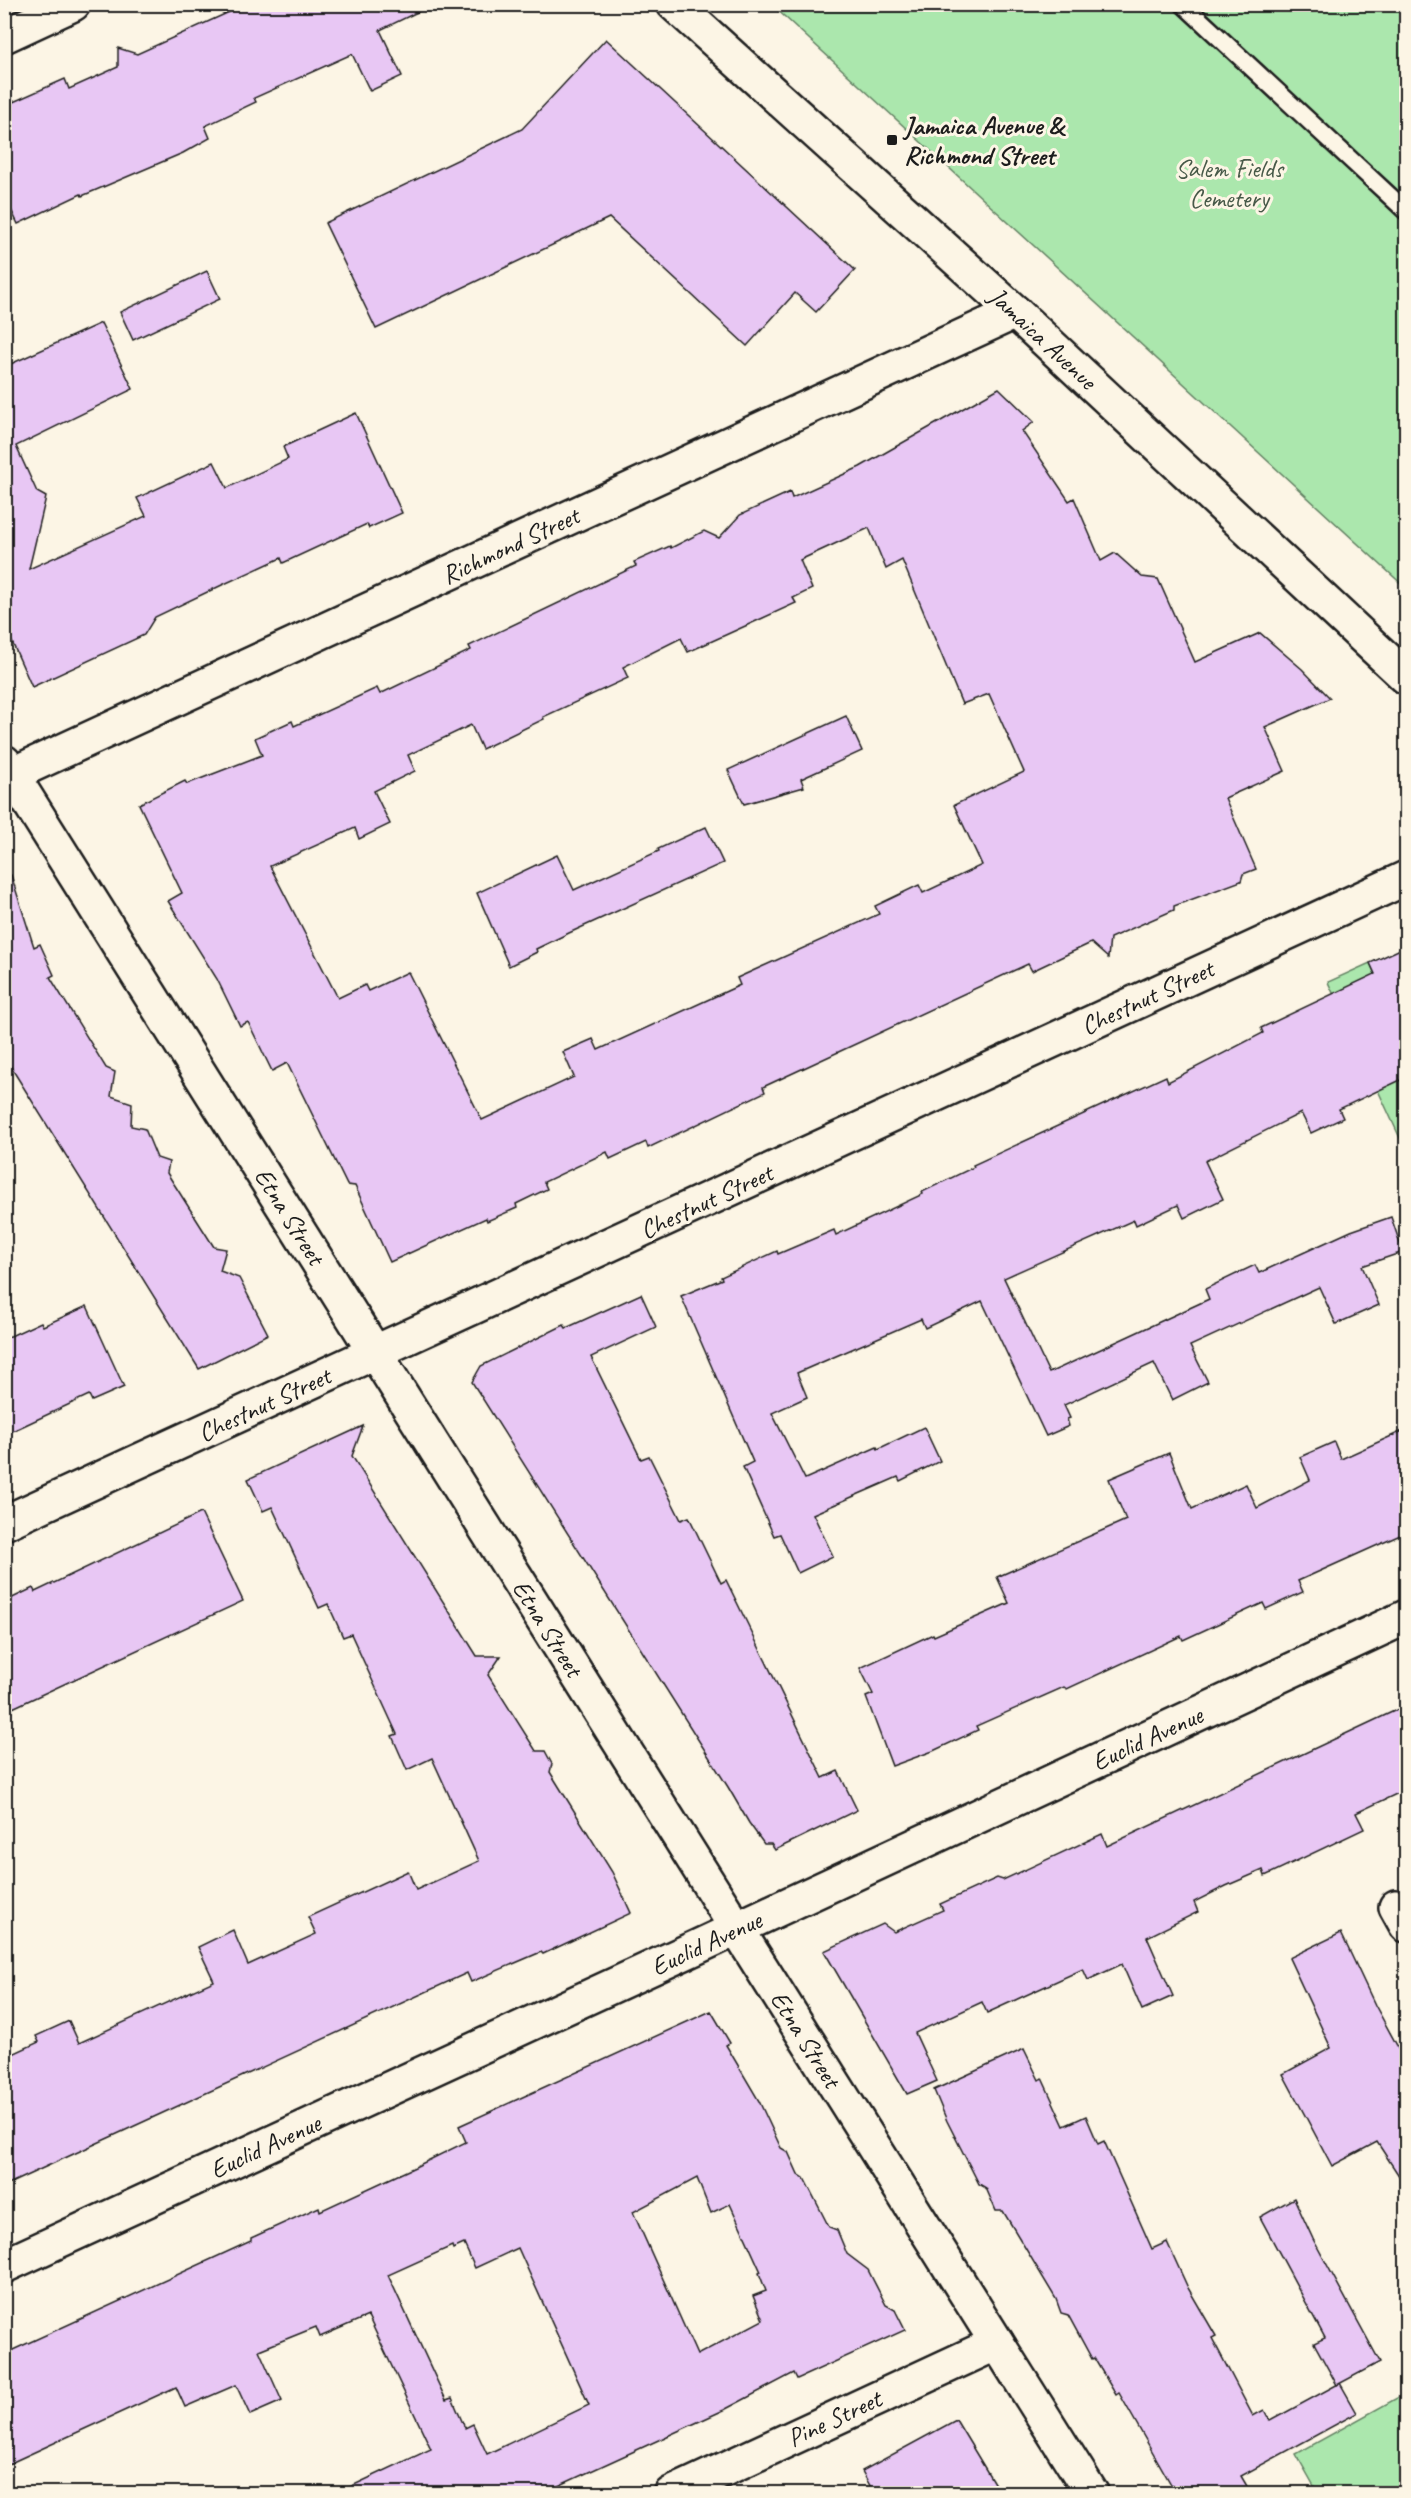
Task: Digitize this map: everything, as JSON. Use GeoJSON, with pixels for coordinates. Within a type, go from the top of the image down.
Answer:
{"type":"FeatureCollection","features":[{"type":"Feature","properties":{"kind":"street"},"geometry":{"type":"LineString","coordinates":[[4,36],[73,4]]}},
{"type":"Feature","properties":{"kind":"street","name":"Jamaica Avenue"},"geometry":{"type":"LineString","coordinates":[[674,4],[1015,312],[1407,676]]}},
{"type":"Feature","properties":{"kind":"street","name":"Richmond Street"},"geometry":{"type":"LineString","coordinates":[[7,772],[1015,312]]}},
{"type":"Feature","properties":{"kind":"street","name":"Etna Street"},"geometry":{"type":"LineString","coordinates":[[7,772],[376,1353],[1092,2493]]}},
{"type":"Feature","properties":{"kind":"street","name":"Chestnut Street"},"geometry":{"type":"LineString","coordinates":[[4,1523],[1407,878]]}},
{"type":"Feature","properties":{"kind":"street","name":"Euclid Avenue"},"geometry":{"type":"LineString","coordinates":[[4,2266],[1407,1617]]}},
{"type":"Feature","properties":{"kind":"street","name":"Pine Street"},"geometry":{"type":"LineString","coordinates":[[671,2493],[997,2343]]}},
{"type":"Feature","properties":{"kind":"lane"},"geometry":{"type":"LineString","coordinates":[[1183,4],[1407,211]]}},
{"type":"Feature","properties":{"kind":"green space","name":"Salem Fields Cemetery"},"geometry":{"type":"Polygon","coordinates":[[[772,5],[1406,5],[1406,588],[772,5]]]}},
{"type":"Feature","properties":{"kind":"green space"},"geometry":{"type":"Polygon","coordinates":[[[1370,963],[1406,1041],[1406,1151],[1328,982],[1370,963]]]}},
{"type":"Feature","properties":{"kind":"green space"},"geometry":{"type":"Polygon","coordinates":[[[1406,2393],[1406,2493],[1318,2493],[1296,2454],[1406,2393]]]}},
{"type":"Feature","properties":{"kind":"building"},"geometry":{"type":"Polygon","coordinates":[[[247,4],[434,4],[380,30],[402,76],[370,91],[352,54],[254,98],[256,102],[205,126],[210,138],[183,153],[82,196],[81,194],[18,224],[4,195],[4,106],[65,79],[69,89],[118,67],[118,48],[137,54],[247,4]]]}},
{"type":"Feature","properties":{"kind":"building"},"geometry":{"type":"Polygon","coordinates":[[[606,39],[855,270],[816,312],[795,293],[747,346],[609,218],[376,329],[325,223],[522,129],[606,39]]]}},
{"type":"Feature","properties":{"kind":"building"},"geometry":{"type":"Polygon","coordinates":[[[207,271],[220,299],[133,340],[120,312],[207,271]]]}},
{"type":"Feature","properties":{"kind":"building"},"geometry":{"type":"Polygon","coordinates":[[[101,323],[133,389],[16,446],[37,492],[46,497],[29,569],[146,516],[137,498],[214,462],[227,488],[288,459],[283,447],[356,413],[402,513],[369,528],[367,524],[283,563],[281,558],[222,585],[155,617],[144,635],[32,687],[4,624],[4,367],[101,323]]]}},
{"type":"Feature","properties":{"kind":"building"},"geometry":{"type":"Polygon","coordinates":[[[999,388],[1034,422],[1022,431],[1069,501],[1074,498],[1101,561],[1115,553],[1142,577],[1158,579],[1195,662],[1260,633],[1302,669],[1330,698],[1265,727],[1285,771],[1225,798],[1256,869],[1243,874],[1241,881],[1174,906],[1174,910],[1110,938],[1108,958],[1091,943],[1032,971],[1028,964],[763,1087],[765,1092],[648,1148],[646,1142],[610,1159],[607,1152],[544,1182],[547,1189],[516,1204],[517,1208],[487,1221],[486,1218],[390,1262],[355,1186],[347,1185],[287,1063],[272,1071],[248,1022],[240,1026],[217,979],[168,901],[182,893],[139,804],[185,781],[187,784],[262,755],[255,738],[292,721],[294,726],[377,688],[380,694],[471,650],[469,646],[636,566],[634,562],[670,546],[671,548],[704,531],[719,538],[740,515],[790,492],[792,498],[860,467],[999,388]],[[869,528],[800,560],[812,589],[793,598],[796,603],[688,652],[681,638],[623,667],[628,678],[543,717],[544,719],[482,749],[471,725],[408,755],[415,771],[374,791],[390,824],[359,839],[355,828],[270,866],[338,998],[365,985],[368,991],[408,972],[482,1120],[574,1077],[563,1052],[593,1039],[598,1050],[740,985],[737,978],[879,914],[875,906],[919,885],[923,893],[982,865],[954,805],[1024,772],[989,694],[962,704],[902,560],[886,569],[869,528]]]}},
{"type":"Feature","properties":{"kind":"building"},"geometry":{"type":"Polygon","coordinates":[[[846,716],[862,751],[801,779],[804,787],[744,804],[728,770],[846,716]]]}},
{"type":"Feature","properties":{"kind":"building"},"geometry":{"type":"Polygon","coordinates":[[[706,827],[723,863],[569,933],[536,949],[537,952],[509,966],[477,893],[557,855],[574,890],[706,827]]]}},
{"type":"Feature","properties":{"kind":"building"},"geometry":{"type":"Polygon","coordinates":[[[11,875],[34,947],[40,944],[54,975],[50,977],[106,1068],[115,1072],[111,1096],[132,1103],[131,1126],[145,1129],[157,1158],[169,1162],[167,1173],[214,1247],[226,1249],[220,1271],[239,1278],[268,1334],[199,1369],[4,1056],[4,876],[11,875]]]}},
{"type":"Feature","properties":{"kind":"building"},"geometry":{"type":"Polygon","coordinates":[[[1407,946],[1407,1077],[1339,1109],[1343,1118],[1311,1133],[1301,1113],[1205,1161],[1223,1199],[1184,1218],[1178,1205],[1136,1225],[1134,1220],[1004,1278],[1049,1373],[1209,1299],[1205,1289],[1255,1265],[1259,1273],[1351,1231],[1391,1217],[1403,1252],[1362,1266],[1379,1305],[1336,1324],[1319,1287],[1190,1346],[1208,1382],[1172,1400],[1154,1363],[1064,1405],[1070,1418],[1067,1419],[1069,1426],[1046,1436],[982,1301],[925,1328],[921,1319],[797,1373],[807,1397],[772,1413],[805,1479],[924,1427],[940,1461],[900,1481],[898,1477],[813,1514],[833,1556],[798,1573],[780,1534],[774,1536],[743,1467],[753,1462],[681,1296],[722,1279],[721,1277],[777,1251],[778,1254],[834,1230],[836,1235],[923,1194],[922,1192],[974,1167],[973,1165],[1166,1076],[1168,1082],[1263,1033],[1261,1028],[1375,974],[1370,963],[1407,946]]]}},
{"type":"Feature","properties":{"kind":"building"},"geometry":{"type":"Polygon","coordinates":[[[641,1294],[656,1327],[591,1357],[641,1459],[649,1456],[681,1520],[689,1517],[721,1583],[726,1580],[823,1778],[838,1771],[857,1810],[775,1850],[771,1844],[764,1844],[749,1823],[472,1382],[481,1366],[564,1325],[566,1328],[641,1294]]]}},
{"type":"Feature","properties":{"kind":"building"},"geometry":{"type":"Polygon","coordinates":[[[87,1306],[124,1387],[92,1401],[89,1395],[4,1435],[4,1339],[41,1322],[43,1326],[87,1306]]]}},
{"type":"Feature","properties":{"kind":"building"},"geometry":{"type":"Polygon","coordinates":[[[363,1426],[352,1456],[477,1656],[501,1656],[488,1675],[536,1751],[545,1751],[552,1764],[550,1772],[612,1872],[631,1913],[543,1954],[541,1952],[471,1982],[467,1973],[4,2186],[4,2058],[39,2042],[36,2036],[69,2021],[79,2043],[214,1981],[198,1947],[233,1930],[248,1965],[316,1934],[308,1917],[408,1871],[416,1890],[479,1861],[432,1758],[407,1770],[392,1736],[397,1734],[351,1634],[343,1637],[328,1604],[319,1608],[272,1507],[263,1511],[248,1479],[363,1426]]]}},
{"type":"Feature","properties":{"kind":"building"},"geometry":{"type":"Polygon","coordinates":[[[1407,1429],[1407,1532],[1298,1581],[1303,1592],[1266,1609],[1263,1603],[1183,1640],[1181,1636],[1067,1689],[1064,1687],[976,1726],[978,1730],[933,1751],[892,1766],[866,1697],[873,1694],[860,1668],[933,1634],[934,1636],[1009,1603],[997,1577],[1126,1520],[1109,1479],[1169,1453],[1192,1509],[1246,1484],[1257,1508],[1310,1480],[1300,1457],[1334,1442],[1341,1459],[1407,1429]]]}},
{"type":"Feature","properties":{"kind":"building"},"geometry":{"type":"Polygon","coordinates":[[[201,1513],[243,1601],[4,1712],[4,1602],[33,1588],[35,1592],[201,1513]]]}},
{"type":"Feature","properties":{"kind":"building"},"geometry":{"type":"Polygon","coordinates":[[[1407,1705],[1407,1789],[1356,1813],[1364,1829],[1265,1876],[1263,1870],[1226,1886],[1194,1902],[1198,1912],[1147,1937],[1173,1996],[1142,2010],[1122,1964],[1088,1980],[1083,1969],[987,2013],[982,2002],[915,2033],[937,2081],[907,2094],[824,1951],[883,1924],[894,1932],[943,1910],[940,1904],[997,1878],[1003,1880],[1102,1834],[1107,1846],[1407,1705]]]}},
{"type":"Feature","properties":{"kind":"building"},"geometry":{"type":"Polygon","coordinates":[[[1341,1933],[1375,2005],[1407,2064],[1407,2188],[1377,2142],[1332,2166],[1283,2074],[1331,2048],[1289,1958],[1341,1933]]]}},
{"type":"Feature","properties":{"kind":"building"},"geometry":{"type":"Polygon","coordinates":[[[711,2011],[730,2043],[726,2045],[759,2101],[781,2148],[788,2152],[798,2174],[804,2178],[829,2227],[837,2230],[847,2254],[868,2270],[886,2305],[895,2310],[905,2330],[797,2379],[794,2373],[724,2410],[543,2493],[337,2493],[431,2449],[368,2316],[320,2337],[316,2327],[259,2350],[282,2401],[250,2415],[236,2385],[185,2407],[176,2387],[4,2466],[4,2354],[251,2241],[251,2238],[319,2207],[320,2211],[466,2142],[459,2126],[711,2011]],[[697,2178],[633,2212],[697,2355],[763,2320],[753,2296],[766,2291],[759,2273],[761,2272],[730,2204],[711,2213],[697,2178]],[[464,2244],[453,2249],[452,2246],[388,2275],[446,2400],[452,2398],[465,2428],[473,2424],[487,2454],[589,2405],[518,2248],[475,2268],[464,2244]]]}},
{"type":"Feature","properties":{"kind":"building"},"geometry":{"type":"Polygon","coordinates":[[[1024,2049],[1039,2080],[1042,2078],[1064,2126],[1086,2116],[1098,2144],[1104,2141],[1152,2249],[1167,2242],[1188,2288],[1216,2336],[1212,2338],[1253,2416],[1264,2410],[1270,2421],[1340,2383],[1357,2413],[1241,2476],[1251,2493],[1176,2493],[1119,2393],[1116,2395],[1094,2358],[1092,2359],[1068,2315],[1061,2313],[1056,2299],[1003,2211],[996,2211],[986,2188],[979,2184],[934,2090],[1024,2049]]]}},
{"type":"Feature","properties":{"kind":"building"},"geometry":{"type":"Polygon","coordinates":[[[1294,2198],[1313,2239],[1380,2362],[1337,2385],[1314,2343],[1325,2338],[1260,2217],[1294,2198]]]}},
{"type":"Feature","properties":{"kind":"building"},"geometry":{"type":"Polygon","coordinates":[[[956,2420],[1000,2493],[874,2493],[862,2471],[956,2420]]]}},
{"type":"Feature","properties":{"kind":"place","name":"Jamaica Avenue & Richmond Street"},"geometry":{"type":"Point","coordinates":[892,140]}}]}
